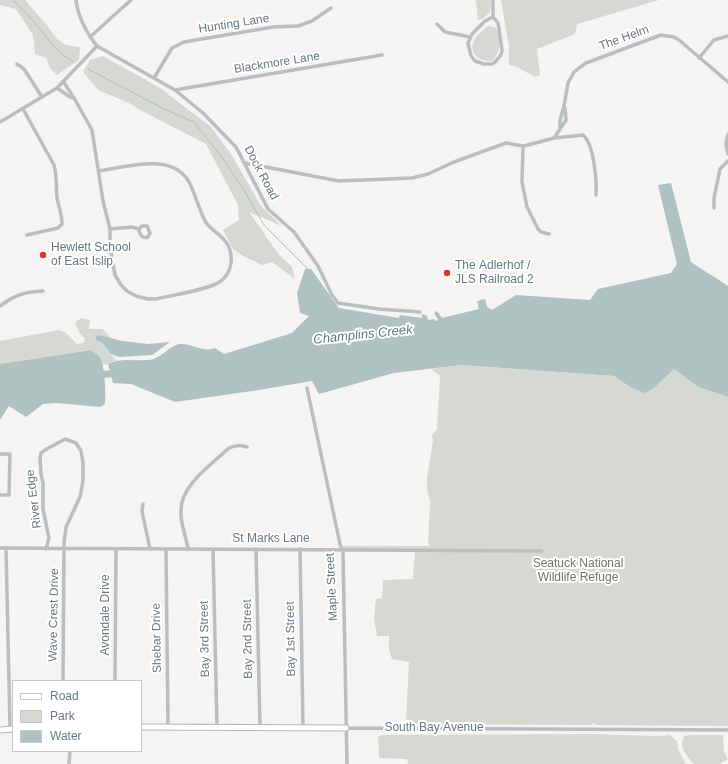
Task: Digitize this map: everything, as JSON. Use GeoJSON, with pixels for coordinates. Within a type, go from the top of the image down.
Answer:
{"type":"FeatureCollection","features":[{"type":"Feature","properties":{"kind":"street","name":"Dock Road"},"geometry":{"type":"LineString","coordinates":[[76,0],[80,20],[90,38],[97,46],[175,90],[203,113],[236,147],[268,209],[294,232],[318,266],[332,295],[338,303],[379,309],[420,312]]}},
{"type":"Feature","properties":{"kind":"street"},"geometry":{"type":"LineString","coordinates":[[90,38],[131,0]]}},
{"type":"Feature","properties":{"kind":"street"},"geometry":{"type":"LineString","coordinates":[[493,0],[494,17],[498,23],[502,50],[498,59],[492,64],[484,64],[475,61],[471,56],[468,43],[472,34],[482,24],[494,17]]}},
{"type":"Feature","properties":{"kind":"street","name":"Hunting Lane"},"geometry":{"type":"LineString","coordinates":[[154,78],[172,48],[184,42],[273,27],[298,26],[312,21],[331,8]]}},
{"type":"Feature","properties":{"kind":"street"},"geometry":{"type":"LineString","coordinates":[[437,24],[445,32],[470,37]]}},
{"type":"Feature","properties":{"kind":"street","name":"The Helm"},"geometry":{"type":"LineString","coordinates":[[554,138],[566,120],[564,106],[571,76],[578,68],[586,63],[661,35],[674,38],[728,82]]}},
{"type":"Feature","properties":{"kind":"street"},"geometry":{"type":"LineString","coordinates":[[699,58],[714,40],[728,36]]}},
{"type":"Feature","properties":{"kind":"street"},"geometry":{"type":"LineString","coordinates":[[0,122],[57,88],[97,46]]}},
{"type":"Feature","properties":{"kind":"street","name":"Blackmore Lane"},"geometry":{"type":"LineString","coordinates":[[175,90],[382,55]]}},
{"type":"Feature","properties":{"kind":"street"},"geometry":{"type":"LineString","coordinates":[[17,64],[24,69],[42,97]]}},
{"type":"Feature","properties":{"kind":"street"},"geometry":{"type":"LineString","coordinates":[[63,81],[92,130],[103,201],[110,229],[110,247],[115,275],[121,285],[136,296],[156,299],[212,286],[222,280],[228,272],[231,264],[231,255],[227,244],[225,240],[207,224],[188,180],[183,174],[170,165],[160,164],[148,164],[99,171]]}},
{"type":"Feature","properties":{"kind":"street"},"geometry":{"type":"LineString","coordinates":[[57,88],[74,98]]}},
{"type":"Feature","properties":{"kind":"street"},"geometry":{"type":"LineString","coordinates":[[23,109],[54,165],[58,204],[62,224],[58,228],[27,236]]}},
{"type":"Feature","properties":{"kind":"street"},"geometry":{"type":"LineString","coordinates":[[245,163],[340,181],[406,179],[428,174],[454,162],[506,143],[523,146],[548,141],[554,138],[583,134],[588,140],[590,148],[596,178],[596,195]]}},
{"type":"Feature","properties":{"kind":"street"},"geometry":{"type":"LineString","coordinates":[[728,134],[726,147],[728,154]]}},
{"type":"Feature","properties":{"kind":"street"},"geometry":{"type":"LineString","coordinates":[[523,146],[522,182],[527,207],[538,229],[541,232],[549,234]]}},
{"type":"Feature","properties":{"kind":"street"},"geometry":{"type":"LineString","coordinates":[[714,208],[714,198],[720,169],[728,161]]}},
{"type":"Feature","properties":{"kind":"street"},"geometry":{"type":"LineString","coordinates":[[110,229],[132,226],[139,229]]}},
{"type":"Feature","properties":{"kind":"street"},"geometry":{"type":"LineString","coordinates":[[0,306],[19,294],[43,291]]}},
{"type":"Feature","properties":{"kind":"street","name":"Maple Street"},"geometry":{"type":"LineString","coordinates":[[307,388],[343,553],[347,764]]}},
{"type":"Feature","properties":{"kind":"street","name":"River Edge"},"geometry":{"type":"LineString","coordinates":[[46,549],[49,538],[43,509],[43,483],[40,458],[41,453],[44,450],[66,439],[76,443],[80,451],[83,463],[83,481],[80,497],[66,527],[65,549]]}},
{"type":"Feature","properties":{"kind":"street"},"geometry":{"type":"LineString","coordinates":[[188,549],[180,508],[182,498],[187,489],[192,482],[229,448],[235,445],[246,446]]}},
{"type":"Feature","properties":{"kind":"street"},"geometry":{"type":"LineString","coordinates":[[0,454],[10,454],[9,495],[0,495]]}},
{"type":"Feature","properties":{"kind":"street"},"geometry":{"type":"LineString","coordinates":[[143,504],[142,511],[150,549]]}},
{"type":"Feature","properties":{"kind":"street","name":"St Marks Lane"},"geometry":{"type":"LineString","coordinates":[[0,548],[542,551]]}},
{"type":"Feature","properties":{"kind":"street"},"geometry":{"type":"LineString","coordinates":[[0,730],[12,729],[6,548]]}},
{"type":"Feature","properties":{"kind":"street","name":"Wave Crest Drive"},"geometry":{"type":"LineString","coordinates":[[63,680],[65,549]]}},
{"type":"Feature","properties":{"kind":"street","name":"Avondale Drive"},"geometry":{"type":"LineString","coordinates":[[115,680],[116,549]]}},
{"type":"Feature","properties":{"kind":"street","name":"Shebar Drive"},"geometry":{"type":"LineString","coordinates":[[166,549],[168,727]]}},
{"type":"Feature","properties":{"kind":"street","name":"Bay 3rd Street"},"geometry":{"type":"LineString","coordinates":[[213,549],[217,728]]}},
{"type":"Feature","properties":{"kind":"street","name":"Bay 2nd Street"},"geometry":{"type":"LineString","coordinates":[[256,549],[260,727]]}},
{"type":"Feature","properties":{"kind":"street","name":"Bay 1st Street"},"geometry":{"type":"LineString","coordinates":[[300,549],[303,727]]}},
{"type":"Feature","properties":{"kind":"street","name":"South Bay Avenue"},"geometry":{"type":"LineString","coordinates":[[142,727],[728,730]]}},
{"type":"Feature","properties":{"kind":"street"},"geometry":{"type":"LineString","coordinates":[[69,764],[70,752]]}},
{"type":"Feature","properties":{"kind":"green space"},"geometry":{"type":"Polygon","coordinates":[[[0,0],[25,0],[57,39],[66,45],[80,47],[79,60],[57,75],[50,68],[46,58],[35,54],[33,35],[16,9],[0,5],[0,0]]]}},
{"type":"Feature","properties":{"kind":"green space"},"geometry":{"type":"Polygon","coordinates":[[[476,0],[491,0],[490,12],[483,19],[478,20],[476,0]]]}},
{"type":"Feature","properties":{"kind":"green space"},"geometry":{"type":"Polygon","coordinates":[[[501,0],[659,0],[577,24],[575,34],[537,49],[540,75],[535,77],[517,67],[509,65],[509,47],[501,0]]]}},
{"type":"Feature","properties":{"kind":"green space"},"geometry":{"type":"Polygon","coordinates":[[[488,26],[495,27],[500,40],[499,49],[492,61],[479,58],[473,52],[472,48],[476,37],[488,26]]]}},
{"type":"Feature","properties":{"kind":"green space"},"geometry":{"type":"Polygon","coordinates":[[[103,56],[160,88],[211,127],[231,154],[261,206],[282,226],[249,212],[279,255],[292,267],[295,279],[272,262],[262,265],[243,256],[233,249],[223,230],[239,220],[238,205],[206,144],[129,103],[98,90],[83,72],[90,60],[103,56]]]}},
{"type":"Feature","properties":{"kind":"green space"},"geometry":{"type":"Polygon","coordinates":[[[81,318],[90,320],[89,329],[103,329],[112,339],[99,335],[102,344],[116,360],[102,365],[99,356],[90,350],[0,364],[0,341],[59,330],[65,332],[77,344],[84,343],[85,339],[79,332],[75,323],[81,318]]]}},
{"type":"Feature","properties":{"kind":"green space","name":"Seatuck National Wildlife Refuge"},"geometry":{"type":"Polygon","coordinates":[[[461,365],[614,376],[630,387],[654,388],[674,369],[698,387],[728,397],[728,726],[596,725],[594,723],[591,725],[413,724],[410,720],[406,720],[409,662],[392,659],[389,650],[389,636],[377,636],[374,619],[376,599],[382,598],[383,580],[413,579],[415,551],[343,550],[340,546],[430,546],[428,544],[430,501],[427,490],[427,477],[433,441],[432,435],[437,429],[440,376],[431,369],[461,365]]]}},
{"type":"Feature","properties":{"kind":"green space"},"geometry":{"type":"Polygon","coordinates":[[[381,735],[670,735],[677,741],[678,749],[686,764],[408,764],[407,759],[379,757],[378,738],[381,735]]]}},
{"type":"Feature","properties":{"kind":"green space"},"geometry":{"type":"Polygon","coordinates":[[[723,735],[724,751],[728,760],[720,764],[694,764],[684,751],[682,744],[684,736],[723,735]]]}},
{"type":"Feature","properties":{"kind":"water"},"geometry":{"type":"Polygon","coordinates":[[[671,183],[691,262],[728,286],[728,397],[698,387],[674,369],[654,388],[645,393],[630,387],[614,376],[461,365],[394,373],[319,394],[312,381],[175,402],[131,384],[113,383],[108,364],[119,360],[153,359],[160,356],[173,346],[180,344],[202,349],[215,348],[224,354],[292,333],[309,316],[300,313],[297,293],[305,269],[311,269],[339,308],[399,318],[400,315],[422,318],[422,314],[427,316],[428,320],[434,319],[436,321],[438,320],[434,313],[437,311],[442,318],[479,309],[477,301],[485,299],[487,307],[492,310],[516,295],[590,300],[598,289],[671,273],[677,264],[658,185],[671,183]]]}},
{"type":"Feature","properties":{"kind":"water"},"geometry":{"type":"Polygon","coordinates":[[[99,335],[122,341],[148,344],[170,342],[152,355],[119,357],[111,354],[101,342],[96,340],[96,336],[99,335]]]}},
{"type":"Feature","properties":{"kind":"water"},"geometry":{"type":"Polygon","coordinates":[[[91,350],[99,356],[103,365],[105,404],[100,407],[56,403],[43,404],[26,417],[9,406],[0,420],[0,364],[91,350]]]}},
{"type":"Feature","properties":{"kind":"waterway"},"geometry":{"type":"LineString","coordinates":[[13,0],[58,50],[73,61]]}},
{"type":"Feature","properties":{"kind":"waterway"},"geometry":{"type":"LineString","coordinates":[[88,69],[164,109],[194,122],[221,156],[245,192],[264,225],[309,270]]}},
{"type":"Feature","properties":{"kind":"waterway","name":"Champlins Creek"},"geometry":{"type":"LineString","coordinates":[[95,375],[118,373]]}},
{"type":"Feature","properties":{"kind":"place","name":"Hewlett School of East Islip"},"geometry":{"type":"Point","coordinates":[43,255]}},
{"type":"Feature","properties":{"kind":"place","name":"The Adlerhof / JLS Railroad 2"},"geometry":{"type":"Point","coordinates":[447,273]}}]}
